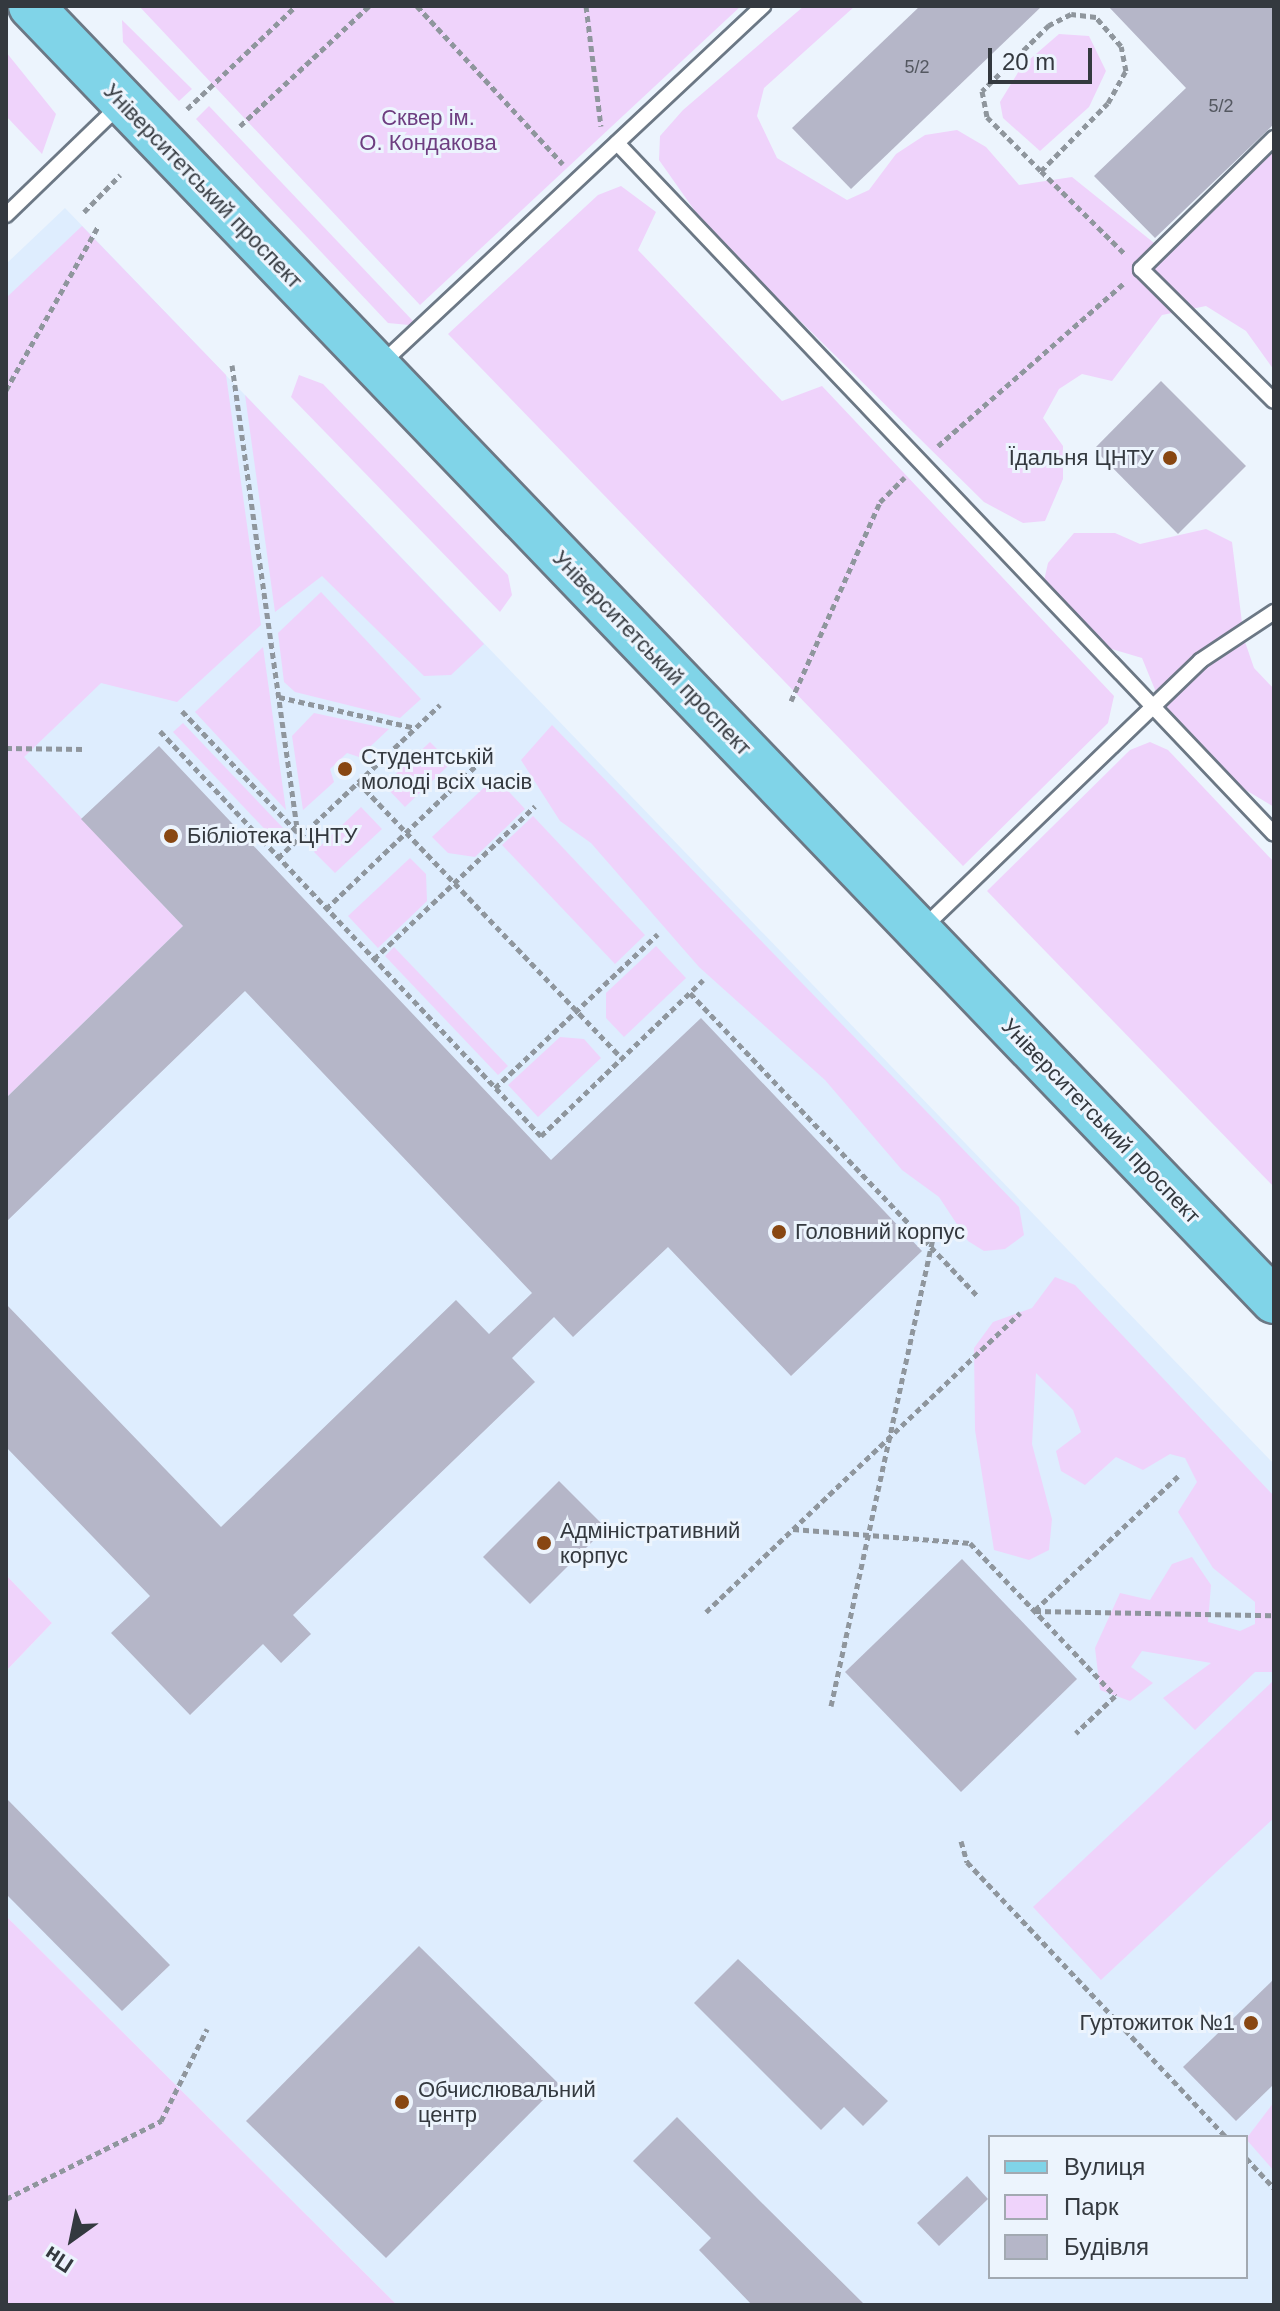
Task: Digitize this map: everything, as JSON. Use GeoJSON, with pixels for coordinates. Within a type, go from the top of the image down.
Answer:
{"type":"FeatureCollection","features":[{"type":"Feature","properties":{"kind":"main road","name":"Університетський проспект"},"geometry":{"type":"LineString","coordinates":[[31,6],[1274,1301]]}},
{"type":"Feature","properties":{"kind":"lane"},"geometry":{"type":"LineString","coordinates":[[377,368],[763,6]]}},
{"type":"Feature","properties":{"kind":"lane"},"geometry":{"type":"LineString","coordinates":[[6,215],[122,102]]}},
{"type":"Feature","properties":{"kind":"lane"},"geometry":{"type":"LineString","coordinates":[[1274,138],[1141,269],[1274,401]]}},
{"type":"Feature","properties":{"kind":"lane"},"geometry":{"type":"LineString","coordinates":[[617,143],[1274,834]]}},
{"type":"Feature","properties":{"kind":"lane"},"geometry":{"type":"LineString","coordinates":[[920,931],[1200,661],[1274,612]]}},
{"type":"Feature","properties":{"kind":"path"},"geometry":{"type":"LineString","coordinates":[[187,109],[296,6]]}},
{"type":"Feature","properties":{"kind":"path"},"geometry":{"type":"LineString","coordinates":[[240,126],[369,6]]}},
{"type":"Feature","properties":{"kind":"path"},"geometry":{"type":"LineString","coordinates":[[417,6],[578,180]]}},
{"type":"Feature","properties":{"kind":"path"},"geometry":{"type":"LineString","coordinates":[[586,6],[605,154]]}},
{"type":"Feature","properties":{"kind":"path"},"geometry":{"type":"LineString","coordinates":[[791,701],[880,502],[920,462],[1141,269],[1041,171],[987,117],[982,91],[1049,25],[1071,14],[1096,17],[1121,46],[1126,71],[1108,103],[1041,171]]}},
{"type":"Feature","properties":{"kind":"path"},"geometry":{"type":"LineString","coordinates":[[84,212],[120,175]]}},
{"type":"Feature","properties":{"kind":"path"},"geometry":{"type":"LineString","coordinates":[[6,390],[98,227]]}},
{"type":"Feature","properties":{"kind":"path"},"geometry":{"type":"LineString","coordinates":[[232,365],[300,835]]}},
{"type":"Feature","properties":{"kind":"path"},"geometry":{"type":"LineString","coordinates":[[279,697],[416,728]]}},
{"type":"Feature","properties":{"kind":"path"},"geometry":{"type":"LineString","coordinates":[[278,858],[440,705]]}},
{"type":"Feature","properties":{"kind":"path"},"geometry":{"type":"LineString","coordinates":[[182,711],[300,835]]}},
{"type":"Feature","properties":{"kind":"path"},"geometry":{"type":"LineString","coordinates":[[160,731],[541,1136],[703,980]]}},
{"type":"Feature","properties":{"kind":"path"},"geometry":{"type":"LineString","coordinates":[[6,748],[85,749]]}},
{"type":"Feature","properties":{"kind":"path"},"geometry":{"type":"LineString","coordinates":[[326,909],[487,755]]}},
{"type":"Feature","properties":{"kind":"path"},"geometry":{"type":"LineString","coordinates":[[358,782],[622,1058]]}},
{"type":"Feature","properties":{"kind":"path"},"geometry":{"type":"LineString","coordinates":[[374,959],[535,806]]}},
{"type":"Feature","properties":{"kind":"path"},"geometry":{"type":"LineString","coordinates":[[495,1088],[658,934]]}},
{"type":"Feature","properties":{"kind":"path"},"geometry":{"type":"LineString","coordinates":[[690,993],[978,1296]]}},
{"type":"Feature","properties":{"kind":"path"},"geometry":{"type":"LineString","coordinates":[[831,1706],[936,1224]]}},
{"type":"Feature","properties":{"kind":"path"},"geometry":{"type":"LineString","coordinates":[[706,1612],[1020,1313]]}},
{"type":"Feature","properties":{"kind":"path"},"geometry":{"type":"LineString","coordinates":[[1034,1611],[1178,1476]]}},
{"type":"Feature","properties":{"kind":"path"},"geometry":{"type":"LineString","coordinates":[[793,1529],[970,1543],[1115,1696],[1076,1733]]}},
{"type":"Feature","properties":{"kind":"path"},"geometry":{"type":"LineString","coordinates":[[1034,1611],[1274,1615]]}},
{"type":"Feature","properties":{"kind":"path"},"geometry":{"type":"LineString","coordinates":[[961,1841],[967,1862],[1224,2135]]}},
{"type":"Feature","properties":{"kind":"path"},"geometry":{"type":"LineString","coordinates":[[6,2199],[161,2121],[207,2029]]}},
{"type":"Feature","properties":{"kind":"path"},"geometry":{"type":"LineString","coordinates":[[1248,2160],[1274,2188]]}},
{"type":"Feature","properties":{"kind":"shaded area"},"geometry":{"type":"Polygon","coordinates":[[[65,208],[1274,1464],[1274,2305],[397,2305],[6,1916],[6,1671],[52,1623],[6,1575],[6,264],[65,208]]]}},
{"type":"Feature","properties":{"kind":"green space","name":"Сквер ім. О. Кондакова"},"geometry":{"type":"Polygon","coordinates":[[[139,6],[741,6],[420,305],[139,6]]]}},
{"type":"Feature","properties":{"kind":"green space"},"geometry":{"type":"Polygon","coordinates":[[[804,6],[855,6],[764,88],[757,116],[777,158],[847,200],[869,190],[896,154],[925,135],[957,130],[986,147],[1019,185],[1072,177],[1164,251],[1180,244],[1274,146],[1274,370],[1246,331],[1206,306],[1162,315],[1112,381],[1082,374],[1059,389],[1043,418],[1063,446],[1063,479],[1045,521],[1023,523],[984,502],[782,303],[733,265],[659,160],[660,136],[683,110],[804,6]]]}},
{"type":"Feature","properties":{"kind":"green space"},"geometry":{"type":"Polygon","coordinates":[[[122,20],[192,89],[179,101],[123,42],[122,20]]]}},
{"type":"Feature","properties":{"kind":"green space"},"geometry":{"type":"Polygon","coordinates":[[[1059,34],[1089,36],[1106,71],[1089,107],[1040,151],[1003,118],[1000,102],[1022,66],[1059,34]]]}},
{"type":"Feature","properties":{"kind":"green space"},"geometry":{"type":"Polygon","coordinates":[[[6,52],[56,114],[42,154],[6,116],[6,52]]]}},
{"type":"Feature","properties":{"kind":"green space"},"geometry":{"type":"Polygon","coordinates":[[[209,106],[413,321],[409,325],[388,323],[196,119],[209,106]]]}},
{"type":"Feature","properties":{"kind":"green space"},"geometry":{"type":"Polygon","coordinates":[[[621,186],[656,212],[638,250],[782,401],[822,386],[1114,696],[1108,723],[963,866],[448,334],[598,195],[621,186]]]}},
{"type":"Feature","properties":{"kind":"green space"},"geometry":{"type":"Polygon","coordinates":[[[82,226],[226,375],[261,625],[177,702],[101,683],[24,757],[183,926],[6,1098],[6,298],[82,226]]]}},
{"type":"Feature","properties":{"kind":"green space"},"geometry":{"type":"Polygon","coordinates":[[[299,375],[323,384],[508,575],[512,595],[500,612],[291,397],[299,375]]]}},
{"type":"Feature","properties":{"kind":"green space"},"geometry":{"type":"Polygon","coordinates":[[[245,395],[484,644],[451,675],[424,676],[322,576],[275,612],[245,395]]]}},
{"type":"Feature","properties":{"kind":"green space"},"geometry":{"type":"Polygon","coordinates":[[[1206,529],[1232,542],[1244,639],[1254,668],[1274,689],[1274,807],[1224,777],[1169,724],[1142,658],[1078,639],[1041,594],[1048,563],[1074,533],[1115,533],[1140,544],[1206,529]]]}},
{"type":"Feature","properties":{"kind":"green space"},"geometry":{"type":"Polygon","coordinates":[[[321,592],[421,699],[400,718],[295,692],[284,682],[278,633],[321,592]]]}},
{"type":"Feature","properties":{"kind":"green space"},"geometry":{"type":"Polygon","coordinates":[[[263,647],[286,810],[195,712],[263,647]]]}},
{"type":"Feature","properties":{"kind":"green space"},"geometry":{"type":"Polygon","coordinates":[[[314,713],[389,729],[359,757],[347,753],[330,769],[334,782],[303,810],[292,736],[314,713]]]}},
{"type":"Feature","properties":{"kind":"green space"},"geometry":{"type":"Polygon","coordinates":[[[183,723],[284,829],[274,839],[173,732],[183,723]]]}},
{"type":"Feature","properties":{"kind":"green space"},"geometry":{"type":"Polygon","coordinates":[[[552,725],[1019,1207],[1024,1235],[1005,1249],[984,1251],[968,1241],[939,1197],[902,1170],[825,1080],[699,967],[591,843],[560,821],[521,760],[552,725]]]}},
{"type":"Feature","properties":{"kind":"green space"},"geometry":{"type":"Polygon","coordinates":[[[430,742],[451,763],[405,807],[384,785],[430,742]]]}},
{"type":"Feature","properties":{"kind":"green space"},"geometry":{"type":"Polygon","coordinates":[[[1150,742],[1168,750],[1274,862],[1274,1187],[987,891],[1130,750],[1150,742]]]}},
{"type":"Feature","properties":{"kind":"green space"},"geometry":{"type":"Polygon","coordinates":[[[495,777],[525,809],[475,857],[448,853],[432,837],[495,777]]]}},
{"type":"Feature","properties":{"kind":"green space"},"geometry":{"type":"Polygon","coordinates":[[[361,807],[382,829],[335,873],[314,852],[361,807]]]}},
{"type":"Feature","properties":{"kind":"green space"},"geometry":{"type":"Polygon","coordinates":[[[533,816],[645,935],[615,964],[502,845],[533,816]]]}},
{"type":"Feature","properties":{"kind":"green space"},"geometry":{"type":"Polygon","coordinates":[[[410,858],[426,874],[427,901],[378,948],[348,916],[410,858]]]}},
{"type":"Feature","properties":{"kind":"green space"},"geometry":{"type":"Polygon","coordinates":[[[656,946],[686,978],[624,1037],[606,1018],[606,993],[656,946]]]}},
{"type":"Feature","properties":{"kind":"green space"},"geometry":{"type":"Polygon","coordinates":[[[394,947],[508,1066],[498,1075],[385,956],[394,947]]]}},
{"type":"Feature","properties":{"kind":"green space"},"geometry":{"type":"Polygon","coordinates":[[[560,1037],[584,1039],[601,1058],[538,1117],[508,1085],[560,1037]]]}},
{"type":"Feature","properties":{"kind":"green space"},"geometry":{"type":"Polygon","coordinates":[[[1055,1277],[1075,1285],[1274,1496],[1274,1672],[1255,1672],[1195,1730],[1163,1698],[1211,1663],[1142,1651],[1131,1667],[1153,1683],[1130,1701],[1100,1690],[1095,1648],[1120,1593],[1150,1600],[1172,1564],[1192,1557],[1211,1585],[1208,1622],[1240,1631],[1255,1624],[1255,1602],[1213,1568],[1178,1512],[1197,1482],[1185,1458],[1170,1454],[1143,1470],[1116,1457],[1085,1485],[1061,1471],[1056,1451],[1081,1432],[1073,1410],[1036,1373],[1032,1444],[1052,1519],[1049,1550],[1029,1560],[994,1550],[975,1430],[974,1348],[993,1322],[1032,1308],[1055,1277]]]}},
{"type":"Feature","properties":{"kind":"green space"},"geometry":{"type":"Polygon","coordinates":[[[6,1575],[52,1623],[6,1671],[6,1575]]]}},
{"type":"Feature","properties":{"kind":"green space"},"geometry":{"type":"Polygon","coordinates":[[[1274,1680],[1274,1818],[1101,1980],[1033,1907],[1274,1680]]]}},
{"type":"Feature","properties":{"kind":"green space"},"geometry":{"type":"Polygon","coordinates":[[[6,1916],[397,2305],[6,2305],[6,1916]]]}},
{"type":"Feature","properties":{"kind":"green space"},"geometry":{"type":"Polygon","coordinates":[[[1274,2102],[1274,2171],[1248,2141],[1248,2136],[1274,2102]]]}},
{"type":"Feature","properties":{"kind":"building"},"geometry":{"type":"Polygon","coordinates":[[[920,6],[1042,6],[851,189],[792,128],[920,6]]]}},
{"type":"Feature","properties":{"kind":"building"},"geometry":{"type":"Polygon","coordinates":[[[1108,6],[1274,6],[1274,124],[1155,238],[1094,176],[1186,88],[1108,6]]]}},
{"type":"Feature","properties":{"kind":"building","name":"Їдальня ЦНТУ"},"geometry":{"type":"Polygon","coordinates":[[[1161,381],[1246,466],[1178,534],[1094,449],[1161,381]]]}},
{"type":"Feature","properties":{"kind":"building","name":"Головний корпус"},"geometry":{"type":"Polygon","coordinates":[[[159,746],[551,1160],[701,1018],[922,1251],[791,1376],[668,1247],[573,1337],[554,1317],[512,1358],[535,1382],[293,1615],[311,1634],[281,1663],[263,1644],[190,1715],[111,1633],[150,1596],[6,1447],[6,1304],[221,1527],[456,1300],[489,1334],[532,1293],[245,991],[6,1222],[6,1098],[183,926],[81,819],[159,746]]]}},
{"type":"Feature","properties":{"kind":"building","name":"Адміністративний корпус"},"geometry":{"type":"Polygon","coordinates":[[[559,1481],[606,1528],[530,1604],[483,1557],[559,1481]]]}},
{"type":"Feature","properties":{"kind":"building"},"geometry":{"type":"Polygon","coordinates":[[[962,1559],[1077,1679],[961,1792],[845,1672],[962,1559]]]}},
{"type":"Feature","properties":{"kind":"building"},"geometry":{"type":"Polygon","coordinates":[[[6,1798],[170,1965],[122,2011],[6,1894],[6,1798]]]}},
{"type":"Feature","properties":{"kind":"building","name":"Обчислювальний центр"},"geometry":{"type":"Polygon","coordinates":[[[419,1946],[559,2084],[386,2258],[246,2121],[419,1946]]]}},
{"type":"Feature","properties":{"kind":"building"},"geometry":{"type":"Polygon","coordinates":[[[738,1959],[888,2101],[863,2126],[844,2107],[821,2130],[694,2003],[738,1959]]]}},
{"type":"Feature","properties":{"kind":"building","name":"Гуртожиток №1"},"geometry":{"type":"Polygon","coordinates":[[[1274,1979],[1274,2084],[1236,2121],[1183,2067],[1274,1979]]]}},
{"type":"Feature","properties":{"kind":"building"},"geometry":{"type":"Polygon","coordinates":[[[677,2117],[865,2305],[752,2305],[699,2250],[711,2238],[633,2161],[677,2117]]]}},
{"type":"Feature","properties":{"kind":"building"},"geometry":{"type":"Polygon","coordinates":[[[967,2176],[988,2199],[939,2246],[917,2223],[967,2176]]]}},
{"type":"Feature","properties":{"kind":"place","name":"Їдальня ЦНТУ"},"geometry":{"type":"Point","coordinates":[1170,458]}},
{"type":"Feature","properties":{"kind":"place","name":"Студентській молоді всіх часів"},"geometry":{"type":"Point","coordinates":[345,769]}},
{"type":"Feature","properties":{"kind":"place","name":"Бібліотека ЦНТУ"},"geometry":{"type":"Point","coordinates":[171,836]}},
{"type":"Feature","properties":{"kind":"place","name":"Головний корпус"},"geometry":{"type":"Point","coordinates":[779,1232]}},
{"type":"Feature","properties":{"kind":"place","name":"Адміністративний корпус"},"geometry":{"type":"Point","coordinates":[544,1543]}},
{"type":"Feature","properties":{"kind":"place","name":"Гуртожиток №1"},"geometry":{"type":"Point","coordinates":[1251,2023]}},
{"type":"Feature","properties":{"kind":"place","name":"Обчислювальний центр"},"geometry":{"type":"Point","coordinates":[402,2102]}}]}
